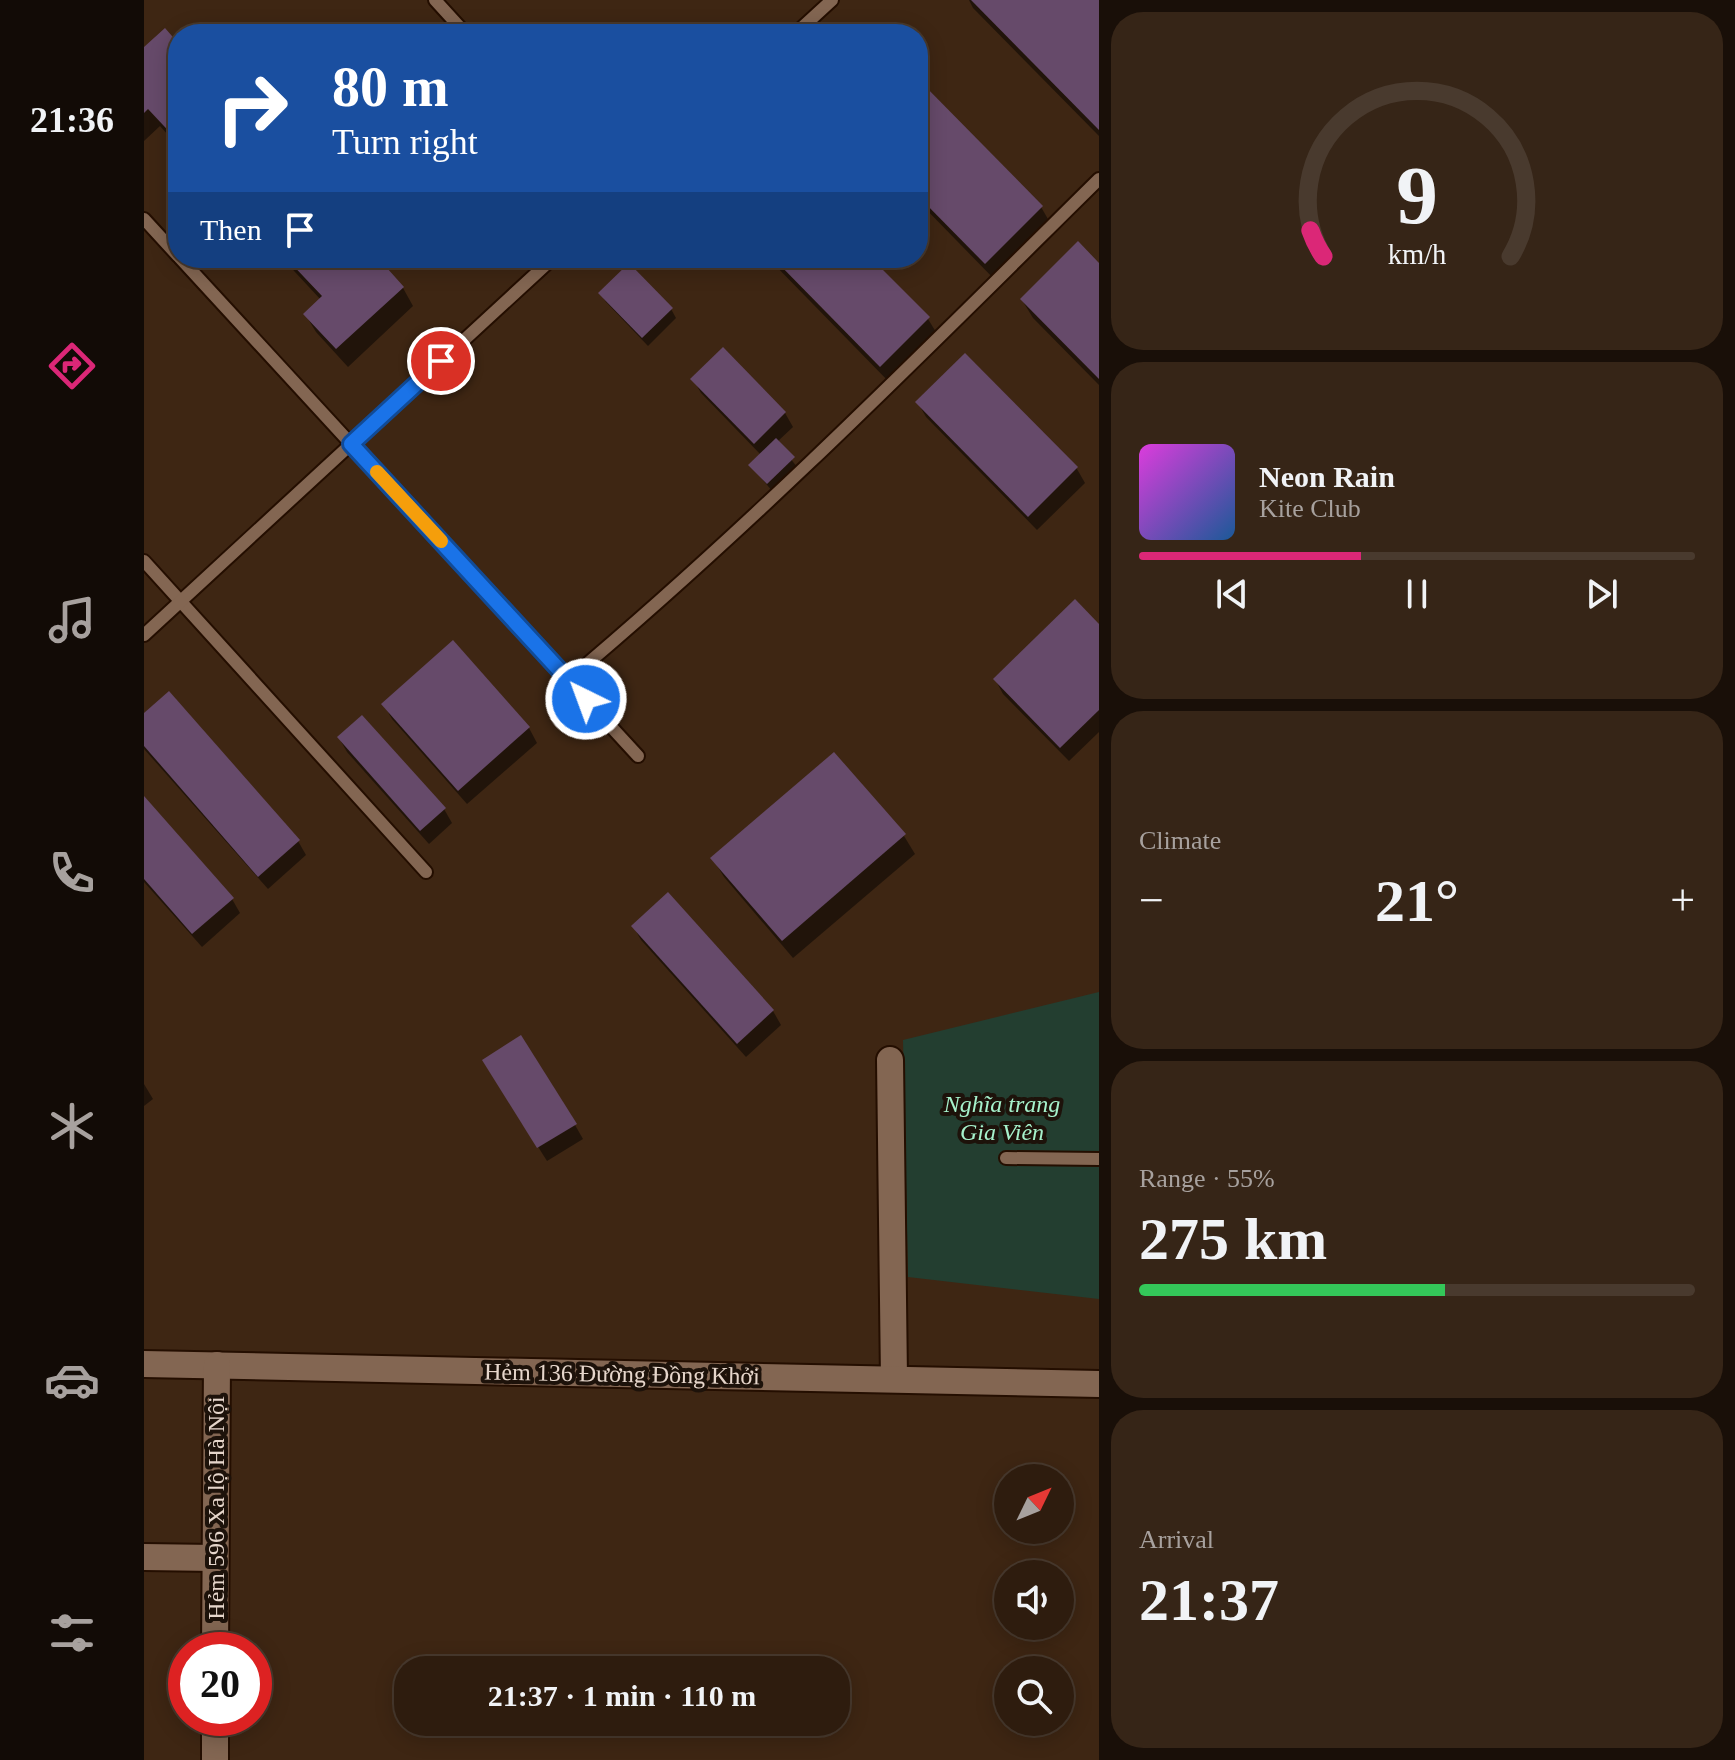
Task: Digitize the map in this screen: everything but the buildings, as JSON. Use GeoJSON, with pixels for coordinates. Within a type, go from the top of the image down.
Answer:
{"type":"FeatureCollection","features":[{"type":"Feature","properties":{"kind":"street"},"geometry":{"type":"LineString","coordinates":[[890,1060],[894,1379]]}},
{"type":"Feature","properties":{"kind":"street","name":"Hẻm 136 Đường Đồng Khởi"},"geometry":{"type":"LineString","coordinates":[[144,1364],[1099,1384]]}},
{"type":"Feature","properties":{"kind":"street","name":"Hẻm 596 Xa lộ Hà Nội"},"geometry":{"type":"LineString","coordinates":[[215,1632],[217,1365]]}},
{"type":"Feature","properties":{"kind":"street"},"geometry":{"type":"LineString","coordinates":[[144,1557],[215,1558]]}},
{"type":"Feature","properties":{"kind":"street"},"geometry":{"type":"LineString","coordinates":[[215,1736],[215,1760]]}},
{"type":"Feature","properties":{"kind":"lane"},"geometry":{"type":"LineString","coordinates":[[435,0],[457,24]]}},
{"type":"Feature","properties":{"kind":"lane"},"geometry":{"type":"LineString","coordinates":[[806,24],[832,0]]}},
{"type":"Feature","properties":{"kind":"lane"},"geometry":{"type":"LineString","coordinates":[[568,680],[692,574],[807,467],[1099,179]]}},
{"type":"Feature","properties":{"kind":"lane"},"geometry":{"type":"LineString","coordinates":[[144,219],[168,245]]}},
{"type":"Feature","properties":{"kind":"lane"},"geometry":{"type":"LineString","coordinates":[[189,268],[638,756]]}},
{"type":"Feature","properties":{"kind":"lane"},"geometry":{"type":"LineString","coordinates":[[144,635],[542,268]]}},
{"type":"Feature","properties":{"kind":"lane"},"geometry":{"type":"LineString","coordinates":[[144,561],[426,872]]}},
{"type":"Feature","properties":{"kind":"lane"},"geometry":{"type":"LineString","coordinates":[[1006,1158],[1099,1159]]}},
{"type":"Feature","properties":{"kind":"green space","name":"Nghĩa trang Gia Viên"},"geometry":{"type":"Polygon","coordinates":[[[1099,992],[1099,1299],[908,1277],[903,1040],[1099,992]]]}},
{"type":"Feature","properties":{"kind":"slow traffic"},"geometry":{"type":"LineString","coordinates":[[377,472],[441,541]]}},
{"type":"Feature","properties":{"kind":"route"},"geometry":{"type":"LineString","coordinates":[[441,361],[351,444],[586,699]]}}]}
